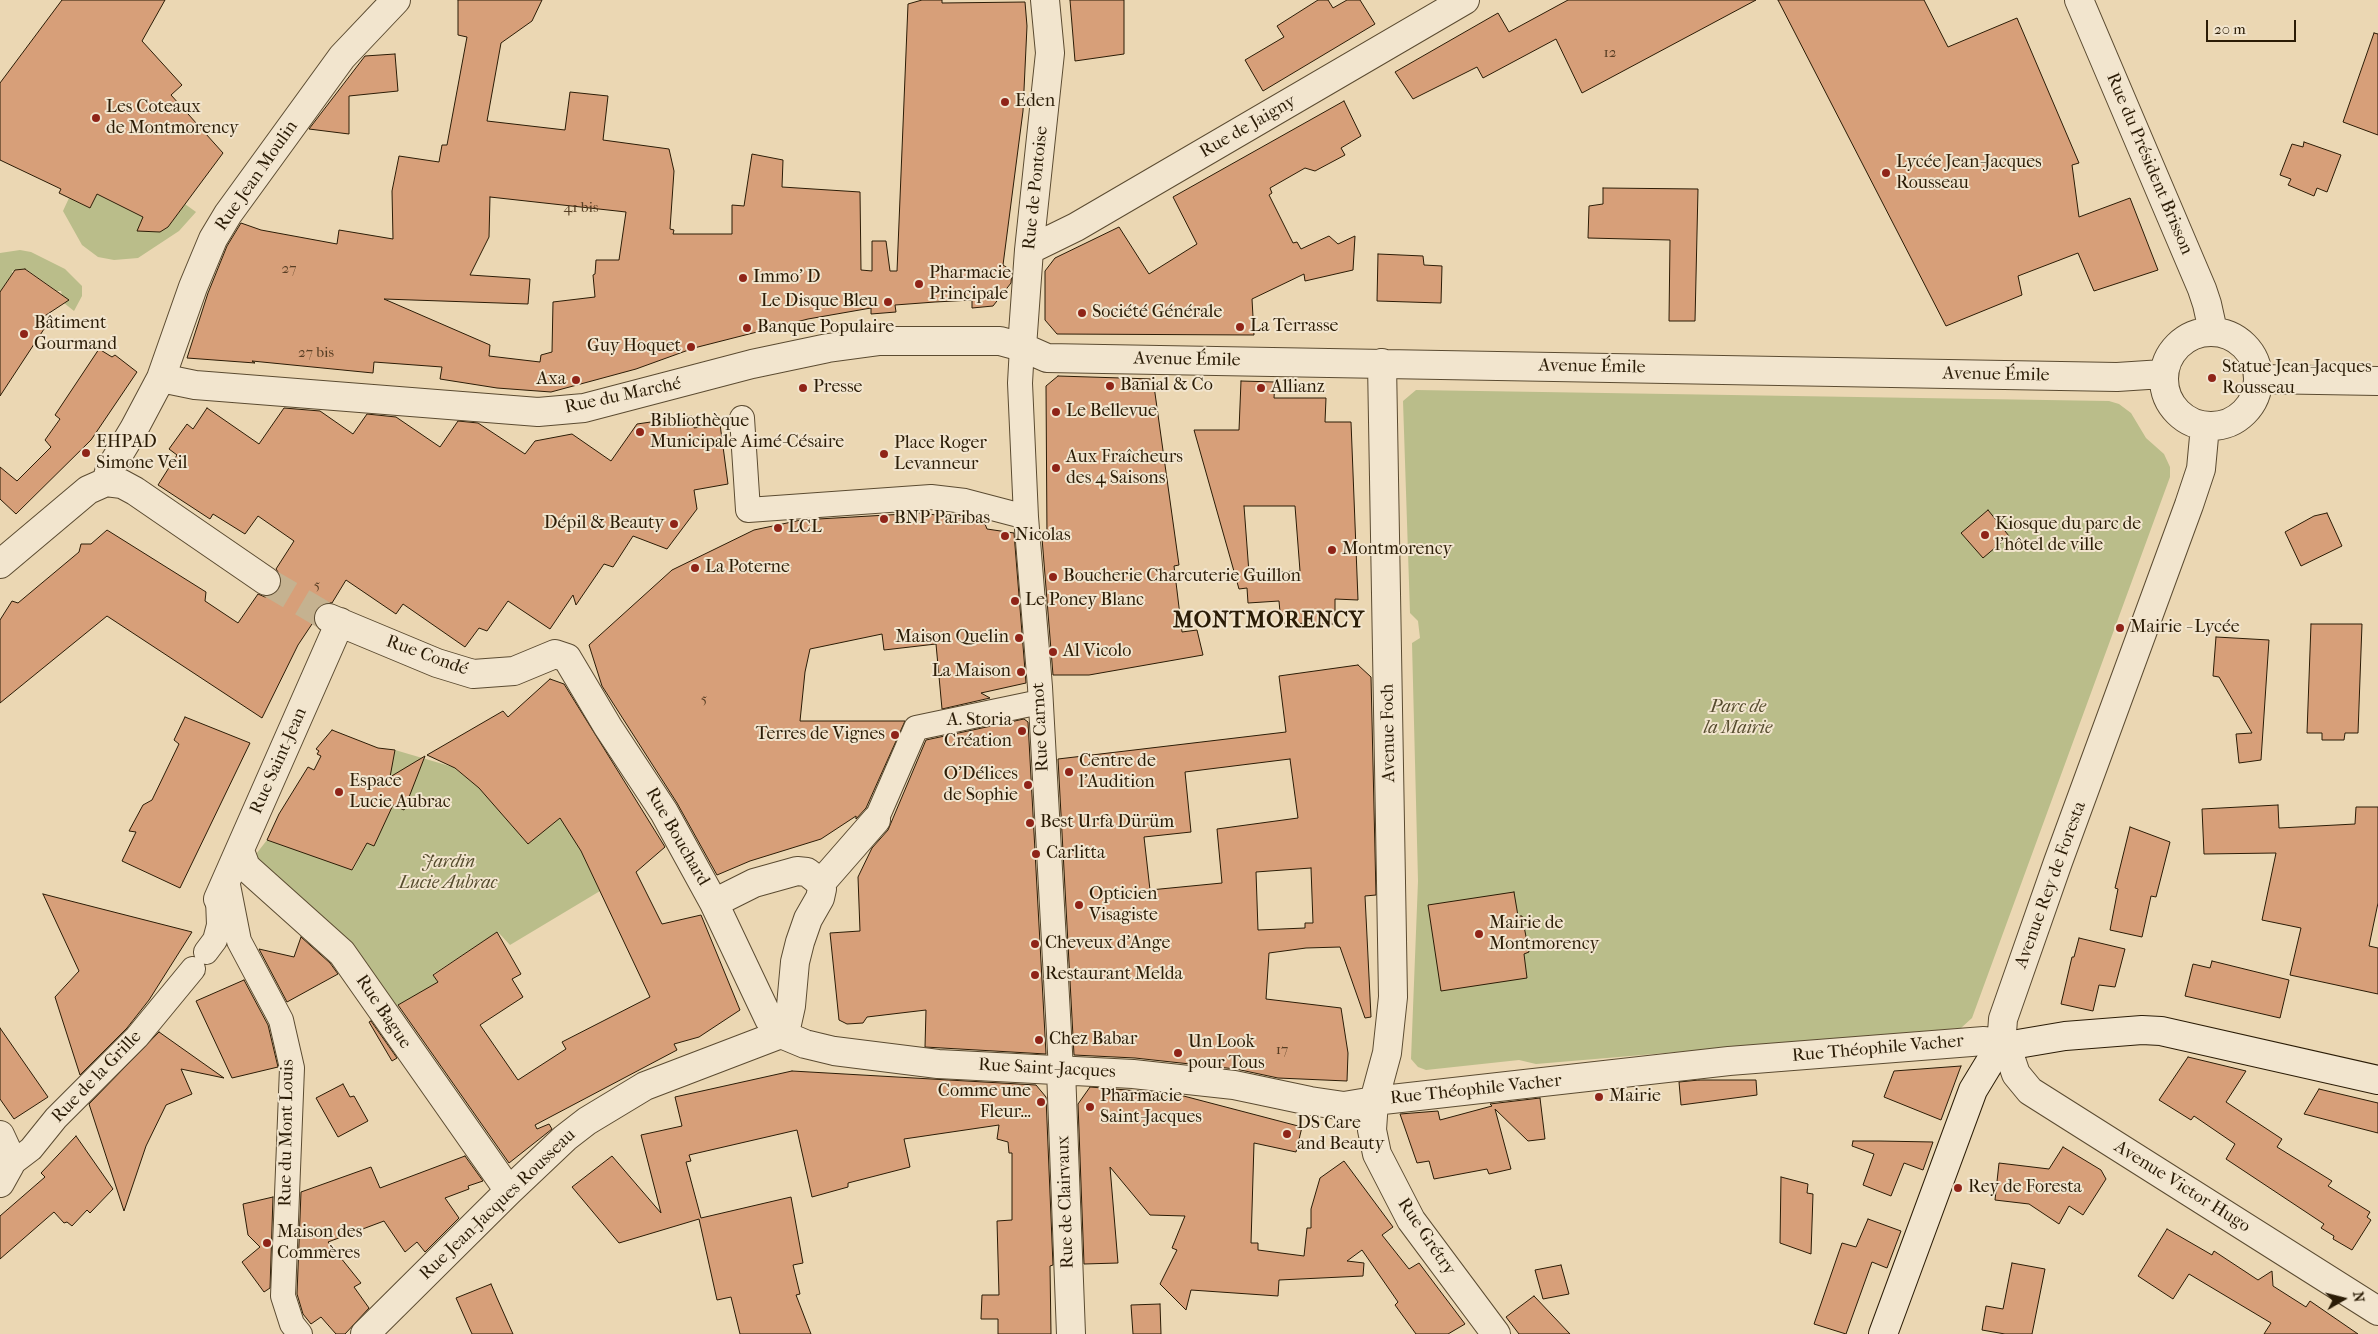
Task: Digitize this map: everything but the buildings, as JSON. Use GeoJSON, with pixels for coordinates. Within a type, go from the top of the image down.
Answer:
{"type":"FeatureCollection","features":[{"type":"Feature","properties":{"kind":"street","name":"Rue Jean Moulin"},"geometry":{"type":"LineString","coordinates":[[106,482],[110,469],[162,378],[193,287],[213,239],[223,222],[342,57],[396,0]]}},
{"type":"Feature","properties":{"kind":"street","name":"Rue de Pontoise"},"geometry":{"type":"LineString","coordinates":[[1022,347],[1029,250],[1050,53],[1045,0]]}},
{"type":"Feature","properties":{"kind":"street","name":"Rue de Jaigny"},"geometry":{"type":"LineString","coordinates":[[1029,250],[1076,227],[1465,0]]}},
{"type":"Feature","properties":{"kind":"street","name":"Rue du Président Brisson"},"geometry":{"type":"LineString","coordinates":[[2079,0],[2202,289],[2213,331]]}},
{"type":"Feature","properties":{"kind":"street"},"geometry":{"type":"LineString","coordinates":[[2213,331],[2227,334],[2240,341],[2250,352],[2257,365],[2259,380],[2256,395],[2236,420],[2221,426],[2205,426],[2191,422],[2179,414],[2170,404],[2164,389],[2163,374],[2167,360],[2174,348],[2185,339],[2198,333],[2213,331]]}},
{"type":"Feature","properties":{"kind":"street","name":"Rue du Marché"},"geometry":{"type":"LineString","coordinates":[[162,378],[195,385],[538,412],[584,408],[730,381],[775,358],[880,341],[1000,341],[1022,347]]}},
{"type":"Feature","properties":{"kind":"street","name":"Avenue Émile"},"geometry":{"type":"LineString","coordinates":[[1022,347],[1047,358],[2107,377],[2163,374]]}},
{"type":"Feature","properties":{"kind":"street","name":"Rue Carnot"},"geometry":{"type":"LineString","coordinates":[[1022,347],[1020,383],[1026,517],[1040,702],[1061,1070]]}},
{"type":"Feature","properties":{"kind":"street","name":"Avenue Foch"},"geometry":{"type":"LineString","coordinates":[[1374,1101],[1388,1053],[1393,997],[1382,363]]}},
{"type":"Feature","properties":{"kind":"street"},"geometry":{"type":"LineString","coordinates":[[2259,380],[2378,381]]}},
{"type":"Feature","properties":{"kind":"street"},"geometry":{"type":"LineString","coordinates":[[742,418],[748,510],[931,497],[964,501],[1026,517]]}},
{"type":"Feature","properties":{"kind":"street","name":"Avenue Rey de Foresta"},"geometry":{"type":"LineString","coordinates":[[2006,1046],[2002,1033],[2003,1019],[2058,862],[2189,505],[2201,469],[2205,426]]}},
{"type":"Feature","properties":{"kind":"street"},"geometry":{"type":"LineString","coordinates":[[0,564],[88,490],[106,482],[122,484],[134,491],[266,581]]}},
{"type":"Feature","properties":{"kind":"street","name":"Rue Condé"},"geometry":{"type":"LineString","coordinates":[[334,620],[437,663],[473,674],[514,671],[555,654]]}},
{"type":"Feature","properties":{"kind":"street","name":"Rue Saint-Jean"},"geometry":{"type":"LineString","coordinates":[[223,889],[334,620]]}},
{"type":"Feature","properties":{"kind":"street","name":"Rue Bouchard"},"geometry":{"type":"LineString","coordinates":[[555,654],[567,658],[608,727],[664,812],[714,903],[769,1018],[781,1034]]}},
{"type":"Feature","properties":{"kind":"street"},"geometry":{"type":"LineString","coordinates":[[821,883],[876,820],[916,728],[1040,702]]}},
{"type":"Feature","properties":{"kind":"street","name":"Rue Bague"},"geometry":{"type":"LineString","coordinates":[[240,851],[246,867],[342,953],[509,1191]]}},
{"type":"Feature","properties":{"kind":"street"},"geometry":{"type":"LineString","coordinates":[[714,903],[754,884],[796,871],[807,872],[821,883],[820,898],[808,919],[800,942],[789,1015],[781,1034]]}},
{"type":"Feature","properties":{"kind":"street","name":"Rue de la Grille"},"geometry":{"type":"LineString","coordinates":[[5,1174],[31,1149],[56,1118],[137,1037],[200,960],[215,940],[219,925],[223,889]]}},
{"type":"Feature","properties":{"kind":"street","name":"Rue du Mont Louis"},"geometry":{"type":"LineString","coordinates":[[223,889],[240,940],[281,1020],[292,1068],[283,1296],[292,1324],[300,1334]]}},
{"type":"Feature","properties":{"kind":"street","name":"Rue Théophile Vacher"},"geometry":{"type":"LineString","coordinates":[[1374,1101],[1759,1059],[1984,1040],[2006,1046],[2056,1037],[2142,1030],[2161,1031],[2378,1080]]}},
{"type":"Feature","properties":{"kind":"street","name":"Rue Saint-Jacques"},"geometry":{"type":"LineString","coordinates":[[781,1034],[805,1044],[847,1052],[938,1064],[1133,1074],[1234,1085],[1344,1106],[1374,1101]]}},
{"type":"Feature","properties":{"kind":"street","name":"Rue Jean-Jacques Rousseau"},"geometry":{"type":"LineString","coordinates":[[365,1334],[509,1191],[565,1138],[587,1121],[644,1086],[781,1034]]}},
{"type":"Feature","properties":{"kind":"street"},"geometry":{"type":"LineString","coordinates":[[1883,1334],[1973,1090],[1992,1057],[2006,1046]]}},
{"type":"Feature","properties":{"kind":"street","name":"Avenue Victor Hugo"},"geometry":{"type":"LineString","coordinates":[[2006,1046],[2016,1074],[2030,1090],[2378,1311]]}},
{"type":"Feature","properties":{"kind":"street","name":"Rue de Clairvaux"},"geometry":{"type":"LineString","coordinates":[[1061,1070],[1071,1334]]}},
{"type":"Feature","properties":{"kind":"street","name":"Rue Grétry"},"geometry":{"type":"LineString","coordinates":[[1374,1101],[1372,1130],[1377,1154],[1394,1189],[1411,1220],[1496,1334]]}},
{"type":"Feature","properties":{"kind":"street"},"geometry":{"type":"LineString","coordinates":[[0,1135],[7,1150],[5,1174]]}},
{"type":"Feature","properties":{"kind":"green space"},"geometry":{"type":"Polygon","coordinates":[[[97,194],[143,217],[139,227],[150,232],[159,232],[168,227],[185,204],[196,212],[179,231],[138,258],[114,260],[98,257],[82,245],[63,211],[69,198],[90,208],[97,194]]]}},
{"type":"Feature","properties":{"kind":"green space"},"geometry":{"type":"Polygon","coordinates":[[[20,250],[31,252],[65,269],[82,286],[82,296],[74,311],[64,303],[61,291],[57,291],[26,269],[12,271],[0,292],[0,253],[20,250]]]}},
{"type":"Feature","properties":{"kind":"green space","name":"Parc de la Mairie"},"geometry":{"type":"Polygon","coordinates":[[[1416,390],[2109,401],[2119,404],[2131,413],[2146,438],[2164,454],[2170,467],[2170,477],[1972,1018],[1961,1028],[1536,1064],[1519,1060],[1426,1070],[1418,1067],[1411,1059],[1418,881],[1412,643],[1420,638],[1418,621],[1410,613],[1403,401],[1416,390]]]}},
{"type":"Feature","properties":{"kind":"green space","name":"Jardin Lucie Aubrac"},"geometry":{"type":"Polygon","coordinates":[[[541,744],[581,851],[600,891],[510,945],[498,932],[433,974],[439,983],[393,1008],[246,867],[267,840],[353,870],[367,843],[374,845],[390,804],[404,810],[411,793],[393,777],[386,775],[393,761],[395,750],[453,767],[477,786],[486,778],[496,807],[528,844],[554,822],[541,744]]]}},
{"type":"Feature","properties":{"kind":"tunnel"},"geometry":{"type":"LineString","coordinates":[[266,581],[329,618]]}},
{"type":"Feature","properties":{"kind":"place","name":"Eden"},"geometry":{"type":"Point","coordinates":[1005,102]}},
{"type":"Feature","properties":{"kind":"place","name":"Les Coteaux de Montmorency"},"geometry":{"type":"Point","coordinates":[96,118]}},
{"type":"Feature","properties":{"kind":"place","name":"Lycée Jean-Jacques Rousseau"},"geometry":{"type":"Point","coordinates":[1886,173]}},
{"type":"Feature","properties":{"kind":"place","name":"Immo' D"},"geometry":{"type":"Point","coordinates":[743,278]}},
{"type":"Feature","properties":{"kind":"place","name":"Pharmacie Principale"},"geometry":{"type":"Point","coordinates":[919,284]}},
{"type":"Feature","properties":{"kind":"place","name":"Le Disque Bleu"},"geometry":{"type":"Point","coordinates":[888,302]}},
{"type":"Feature","properties":{"kind":"place","name":"Société Générale"},"geometry":{"type":"Point","coordinates":[1082,313]}},
{"type":"Feature","properties":{"kind":"place","name":"La Terrasse"},"geometry":{"type":"Point","coordinates":[1240,327]}},
{"type":"Feature","properties":{"kind":"place","name":"Banque Populaire"},"geometry":{"type":"Point","coordinates":[747,328]}},
{"type":"Feature","properties":{"kind":"place","name":"Bâtiment Gourmand"},"geometry":{"type":"Point","coordinates":[24,334]}},
{"type":"Feature","properties":{"kind":"place","name":"Guy Hoquet"},"geometry":{"type":"Point","coordinates":[691,347]}},
{"type":"Feature","properties":{"kind":"place","name":"Statue Jean-Jacques Rousseau"},"geometry":{"type":"Point","coordinates":[2212,378]}},
{"type":"Feature","properties":{"kind":"place","name":"Axa"},"geometry":{"type":"Point","coordinates":[576,380]}},
{"type":"Feature","properties":{"kind":"place","name":"Banial & Co"},"geometry":{"type":"Point","coordinates":[1110,386]}},
{"type":"Feature","properties":{"kind":"place","name":"Presse"},"geometry":{"type":"Point","coordinates":[803,388]}},
{"type":"Feature","properties":{"kind":"place","name":"Allianz"},"geometry":{"type":"Point","coordinates":[1261,388]}},
{"type":"Feature","properties":{"kind":"place","name":"Le Bellevue"},"geometry":{"type":"Point","coordinates":[1056,412]}},
{"type":"Feature","properties":{"kind":"place","name":"Bibliothèque Municipale Aimé-Césaire"},"geometry":{"type":"Point","coordinates":[640,432]}},
{"type":"Feature","properties":{"kind":"place","name":"EHPAD Simone Veil"},"geometry":{"type":"Point","coordinates":[86,453]}},
{"type":"Feature","properties":{"kind":"place","name":"Place Roger Levanneur"},"geometry":{"type":"Point","coordinates":[884,454]}},
{"type":"Feature","properties":{"kind":"place","name":"Aux Fraîcheurs des 4 Saisons"},"geometry":{"type":"Point","coordinates":[1056,468]}},
{"type":"Feature","properties":{"kind":"place","name":"BNP Paribas"},"geometry":{"type":"Point","coordinates":[884,519]}},
{"type":"Feature","properties":{"kind":"place","name":"Dépil & Beauty"},"geometry":{"type":"Point","coordinates":[674,524]}},
{"type":"Feature","properties":{"kind":"place","name":"LCL"},"geometry":{"type":"Point","coordinates":[778,528]}},
{"type":"Feature","properties":{"kind":"place","name":"Kiosque du parc de l'hôtel de ville"},"geometry":{"type":"Point","coordinates":[1985,535]}},
{"type":"Feature","properties":{"kind":"place","name":"Nicolas"},"geometry":{"type":"Point","coordinates":[1005,536]}},
{"type":"Feature","properties":{"kind":"place","name":"Montmorency"},"geometry":{"type":"Point","coordinates":[1332,550]}},
{"type":"Feature","properties":{"kind":"place","name":"La Poterne"},"geometry":{"type":"Point","coordinates":[695,568]}},
{"type":"Feature","properties":{"kind":"place","name":"Boucherie Charcuterie Guillon"},"geometry":{"type":"Point","coordinates":[1053,577]}},
{"type":"Feature","properties":{"kind":"place","name":"Le Poney Blanc"},"geometry":{"type":"Point","coordinates":[1015,601]}},
{"type":"Feature","properties":{"kind":"place","name":"Mairie - Lycée"},"geometry":{"type":"Point","coordinates":[2120,628]}},
{"type":"Feature","properties":{"kind":"place","name":"Maison Quelin"},"geometry":{"type":"Point","coordinates":[1019,638]}},
{"type":"Feature","properties":{"kind":"place","name":"Al Vicolo"},"geometry":{"type":"Point","coordinates":[1053,652]}},
{"type":"Feature","properties":{"kind":"place","name":"La Maison"},"geometry":{"type":"Point","coordinates":[1021,672]}},
{"type":"Feature","properties":{"kind":"place","name":"A. Storia Création"},"geometry":{"type":"Point","coordinates":[1022,731]}},
{"type":"Feature","properties":{"kind":"place","name":"Terres de Vignes"},"geometry":{"type":"Point","coordinates":[895,735]}},
{"type":"Feature","properties":{"kind":"place","name":"Centre de l'Audition"},"geometry":{"type":"Point","coordinates":[1069,772]}},
{"type":"Feature","properties":{"kind":"place","name":"O'Délices de Sophie"},"geometry":{"type":"Point","coordinates":[1028,785]}},
{"type":"Feature","properties":{"kind":"place","name":"Espace Lucie Aubrac"},"geometry":{"type":"Point","coordinates":[339,792]}},
{"type":"Feature","properties":{"kind":"place","name":"Best Urfa Dürüm"},"geometry":{"type":"Point","coordinates":[1030,823]}},
{"type":"Feature","properties":{"kind":"place","name":"Carlitta"},"geometry":{"type":"Point","coordinates":[1036,854]}},
{"type":"Feature","properties":{"kind":"place","name":"Opticien Visagiste"},"geometry":{"type":"Point","coordinates":[1079,905]}},
{"type":"Feature","properties":{"kind":"place","name":"Mairie de Montmorency"},"geometry":{"type":"Point","coordinates":[1479,934]}},
{"type":"Feature","properties":{"kind":"place","name":"Cheveux d'Ange"},"geometry":{"type":"Point","coordinates":[1035,944]}},
{"type":"Feature","properties":{"kind":"place","name":"Restaurant Melda"},"geometry":{"type":"Point","coordinates":[1035,975]}},
{"type":"Feature","properties":{"kind":"place","name":"Chez Babar"},"geometry":{"type":"Point","coordinates":[1039,1040]}},
{"type":"Feature","properties":{"kind":"place","name":"Un Look pour Tous"},"geometry":{"type":"Point","coordinates":[1178,1053]}},
{"type":"Feature","properties":{"kind":"place","name":"Mairie"},"geometry":{"type":"Point","coordinates":[1599,1097]}},
{"type":"Feature","properties":{"kind":"place","name":"Comme une Fleur..."},"geometry":{"type":"Point","coordinates":[1041,1102]}},
{"type":"Feature","properties":{"kind":"place","name":"Pharmacie Saint-Jacques"},"geometry":{"type":"Point","coordinates":[1090,1107]}},
{"type":"Feature","properties":{"kind":"place","name":"DS Care and Beauty"},"geometry":{"type":"Point","coordinates":[1287,1134]}},
{"type":"Feature","properties":{"kind":"place","name":"Rey de Foresta"},"geometry":{"type":"Point","coordinates":[1958,1188]}},
{"type":"Feature","properties":{"kind":"place","name":"Maison des Commères"},"geometry":{"type":"Point","coordinates":[267,1243]}},
{"type":"Feature","properties":{"kind":"district","name":"MONTMORENCY"},"geometry":{"type":"Point","coordinates":[1269,622]}}]}
